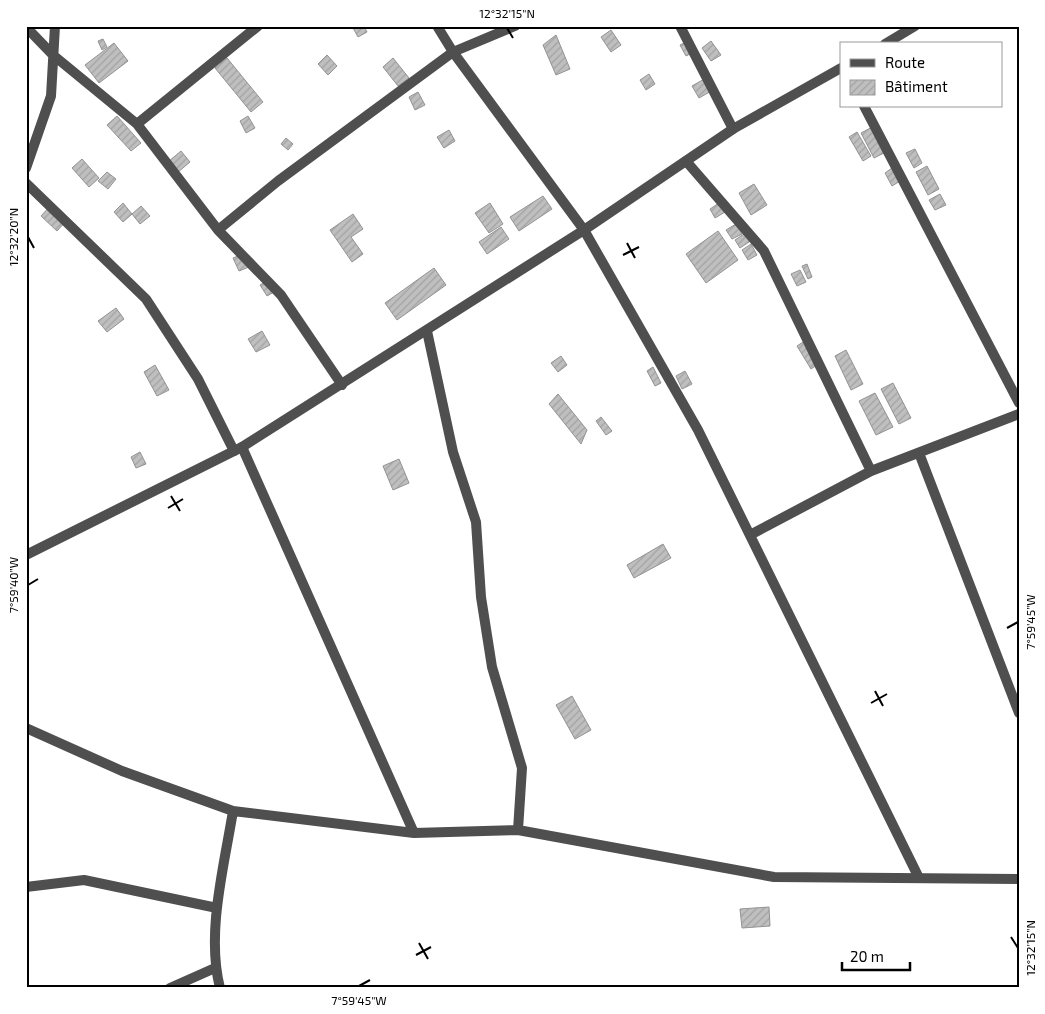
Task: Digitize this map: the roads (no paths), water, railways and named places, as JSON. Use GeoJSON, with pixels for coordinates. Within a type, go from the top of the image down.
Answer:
{"type":"FeatureCollection","features":[{"type":"Feature","properties":{"kind":"street"},"geometry":{"type":"LineString","coordinates":[[26,168],[51,96],[55,26]]}},
{"type":"Feature","properties":{"kind":"street"},"geometry":{"type":"LineString","coordinates":[[136,124],[258,26]]}},
{"type":"Feature","properties":{"kind":"street"},"geometry":{"type":"LineString","coordinates":[[437,26],[453,52],[584,230],[698,430],[919,878]]}},
{"type":"Feature","properties":{"kind":"street"},"geometry":{"type":"LineString","coordinates":[[218,230],[278,181],[453,52],[515,26]]}},
{"type":"Feature","properties":{"kind":"street"},"geometry":{"type":"LineString","coordinates":[[680,26],[733,130]]}},
{"type":"Feature","properties":{"kind":"street"},"geometry":{"type":"LineString","coordinates":[[887,42],[915,26]]}},
{"type":"Feature","properties":{"kind":"street"},"geometry":{"type":"LineString","coordinates":[[26,27],[53,55],[136,124],[218,230],[281,295],[342,385]]}},
{"type":"Feature","properties":{"kind":"street"},"geometry":{"type":"LineString","coordinates":[[26,555],[238,449],[342,385],[584,230],[733,130],[840,69]]}},
{"type":"Feature","properties":{"kind":"street"},"geometry":{"type":"LineString","coordinates":[[865,108],[1019,403]]}},
{"type":"Feature","properties":{"kind":"street"},"geometry":{"type":"LineString","coordinates":[[686,161],[764,251],[871,471]]}},
{"type":"Feature","properties":{"kind":"street"},"geometry":{"type":"LineString","coordinates":[[26,183],[146,299],[198,379],[238,449],[414,833]]}},
{"type":"Feature","properties":{"kind":"street"},"geometry":{"type":"LineString","coordinates":[[427,331],[453,452],[476,522],[481,597],[492,667],[522,768],[518,830]]}},
{"type":"Feature","properties":{"kind":"street"},"geometry":{"type":"LineString","coordinates":[[750,535],[871,471],[1019,414]]}},
{"type":"Feature","properties":{"kind":"street"},"geometry":{"type":"LineString","coordinates":[[918,453],[1019,713]]}},
{"type":"Feature","properties":{"kind":"street"},"geometry":{"type":"LineString","coordinates":[[26,728],[122,771],[233,811],[414,833],[518,830],[774,877],[1019,879]]}},
{"type":"Feature","properties":{"kind":"street"},"geometry":{"type":"LineString","coordinates":[[220,988],[215,968],[217,908],[233,811]]}},
{"type":"Feature","properties":{"kind":"street"},"geometry":{"type":"LineString","coordinates":[[26,887],[84,880],[217,908]]}},
{"type":"Feature","properties":{"kind":"street"},"geometry":{"type":"LineString","coordinates":[[170,988],[215,968]]}}]}
